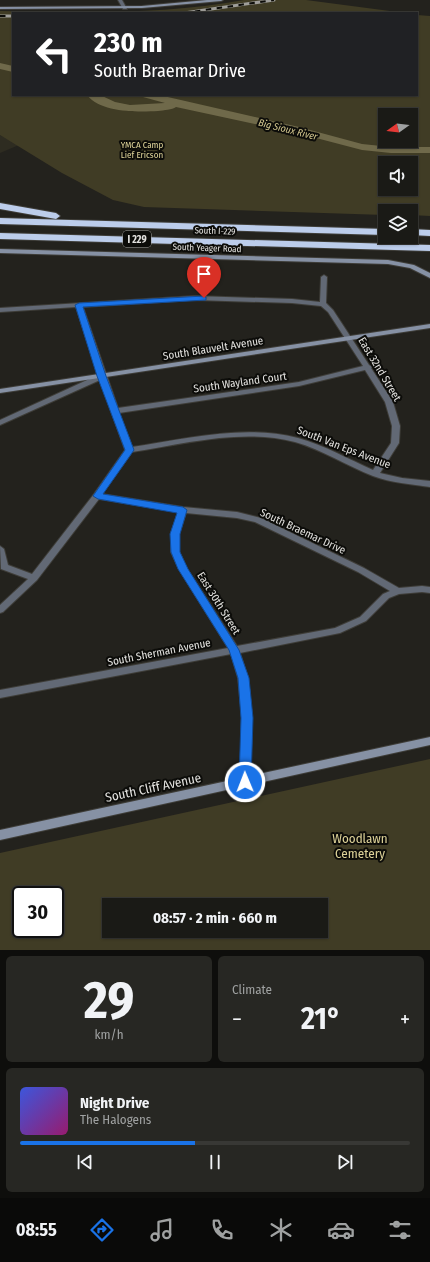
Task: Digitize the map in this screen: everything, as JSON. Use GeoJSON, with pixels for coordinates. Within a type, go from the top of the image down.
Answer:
{"type":"FeatureCollection","features":[{"type":"Feature","properties":{"kind":"highway"},"geometry":{"type":"LineString","coordinates":[[0,206],[73,218],[181,226]]}},
{"type":"Feature","properties":{"kind":"highway","name":"South I-229"},"geometry":{"type":"LineString","coordinates":[[0,221],[378,232]]}},
{"type":"Feature","properties":{"kind":"highway"},"geometry":{"type":"LineString","coordinates":[[418,232],[430,233]]}},
{"type":"Feature","properties":{"kind":"highway"},"geometry":{"type":"LineString","coordinates":[[275,243],[378,233]]}},
{"type":"Feature","properties":{"kind":"highway","name":"South I-229"},"geometry":{"type":"LineString","coordinates":[[0,236],[430,248]]}},
{"type":"Feature","properties":{"kind":"street"},"geometry":{"type":"LineString","coordinates":[[120,0],[125,8]]}},
{"type":"Feature","properties":{"kind":"street"},"geometry":{"type":"LineString","coordinates":[[0,8],[125,8],[165,6],[221,0]]}},
{"type":"Feature","properties":{"kind":"street","name":"South Yeager Road"},"geometry":{"type":"LineString","coordinates":[[0,251],[388,262],[412,266],[430,276]]}},
{"type":"Feature","properties":{"kind":"street"},"geometry":{"type":"LineString","coordinates":[[0,310],[195,298],[292,301],[323,304],[324,277]]}},
{"type":"Feature","properties":{"kind":"street","name":"East 32nd Street"},"geometry":{"type":"LineString","coordinates":[[323,304],[331,311],[389,402],[396,426],[395,443],[375,474]]}},
{"type":"Feature","properties":{"kind":"street"},"geometry":{"type":"LineString","coordinates":[[0,610],[34,578],[98,496],[129,450],[114,411],[79,305]]}},
{"type":"Feature","properties":{"kind":"street","name":"South Blauvelt Avenue"},"geometry":{"type":"LineString","coordinates":[[0,391],[430,326]]}},
{"type":"Feature","properties":{"kind":"street","name":"South Wayland Court"},"geometry":{"type":"LineString","coordinates":[[114,411],[299,384],[368,367]]}},
{"type":"Feature","properties":{"kind":"street"},"geometry":{"type":"LineString","coordinates":[[0,423],[102,376]]}},
{"type":"Feature","properties":{"kind":"street","name":"South Van Eps Avenue"},"geometry":{"type":"LineString","coordinates":[[129,450],[229,436],[274,436],[295,440],[322,449],[375,474],[405,481],[430,484]]}},
{"type":"Feature","properties":{"kind":"street","name":"South Braemar Drive"},"geometry":{"type":"LineString","coordinates":[[98,496],[183,510],[237,515],[258,520],[361,570],[398,591]]}},
{"type":"Feature","properties":{"kind":"street","name":"East 30th Street"},"geometry":{"type":"LineString","coordinates":[[183,510],[175,534],[175,552],[183,569],[234,650],[243,678],[246,697],[245,782]]}},
{"type":"Feature","properties":{"kind":"street"},"geometry":{"type":"LineString","coordinates":[[0,549],[2,568],[34,578]]}},
{"type":"Feature","properties":{"kind":"street","name":"South Sherman Avenue"},"geometry":{"type":"LineString","coordinates":[[0,694],[337,631],[363,618],[386,596],[398,591],[422,589],[430,590]]}},
{"type":"Feature","properties":{"kind":"street","name":"South Cliff Avenue"},"geometry":{"type":"LineString","coordinates":[[0,835],[430,741]]}},
{"type":"Feature","properties":{"kind":"shaded area"},"geometry":{"type":"Polygon","coordinates":[[[0,135],[19,145],[0,153],[0,135]]]}},
{"type":"Feature","properties":{"kind":"green space","name":"YMCA Camp Lief Ericson"},"geometry":{"type":"Polygon","coordinates":[[[244,0],[306,0],[397,12],[122,12],[184,8],[244,0]]]}},
{"type":"Feature","properties":{"kind":"green space","name":"YMCA Camp Lief Ericson"},"geometry":{"type":"Polygon","coordinates":[[[0,11],[61,12],[12,12],[12,96],[418,96],[418,15],[430,16],[430,216],[418,215],[418,204],[378,204],[378,215],[144,207],[113,200],[62,173],[0,135],[0,11]]]}},
{"type":"Feature","properties":{"kind":"green space","name":"Woodlawn Cemetery"},"geometry":{"type":"Polygon","coordinates":[[[430,759],[430,950],[0,950],[0,853],[430,759]]]}},
{"type":"Feature","properties":{"kind":"waterway","name":"Big Sioux River"},"geometry":{"type":"LineString","coordinates":[[0,66],[12,69]]}},
{"type":"Feature","properties":{"kind":"waterway"},"geometry":{"type":"LineString","coordinates":[[94,96],[111,105],[121,107],[140,109],[171,106]]}},
{"type":"Feature","properties":{"kind":"waterway","name":"Big Sioux River"},"geometry":{"type":"LineString","coordinates":[[151,96],[179,104],[299,130],[362,147],[391,150],[430,150]]}},
{"type":"Feature","properties":{"kind":"railway"},"geometry":{"type":"LineString","coordinates":[[191,12],[274,0]]}},
{"type":"Feature","properties":{"kind":"railway"},"geometry":{"type":"LineString","coordinates":[[0,16],[12,16]]}},
{"type":"Feature","properties":{"kind":"route"},"geometry":{"type":"LineString","coordinates":[[204,298],[79,305],[102,376],[129,450],[98,496],[183,510],[175,534],[175,552],[183,569],[234,650],[243,678],[247,718],[244,761],[245,782]]}}]}
